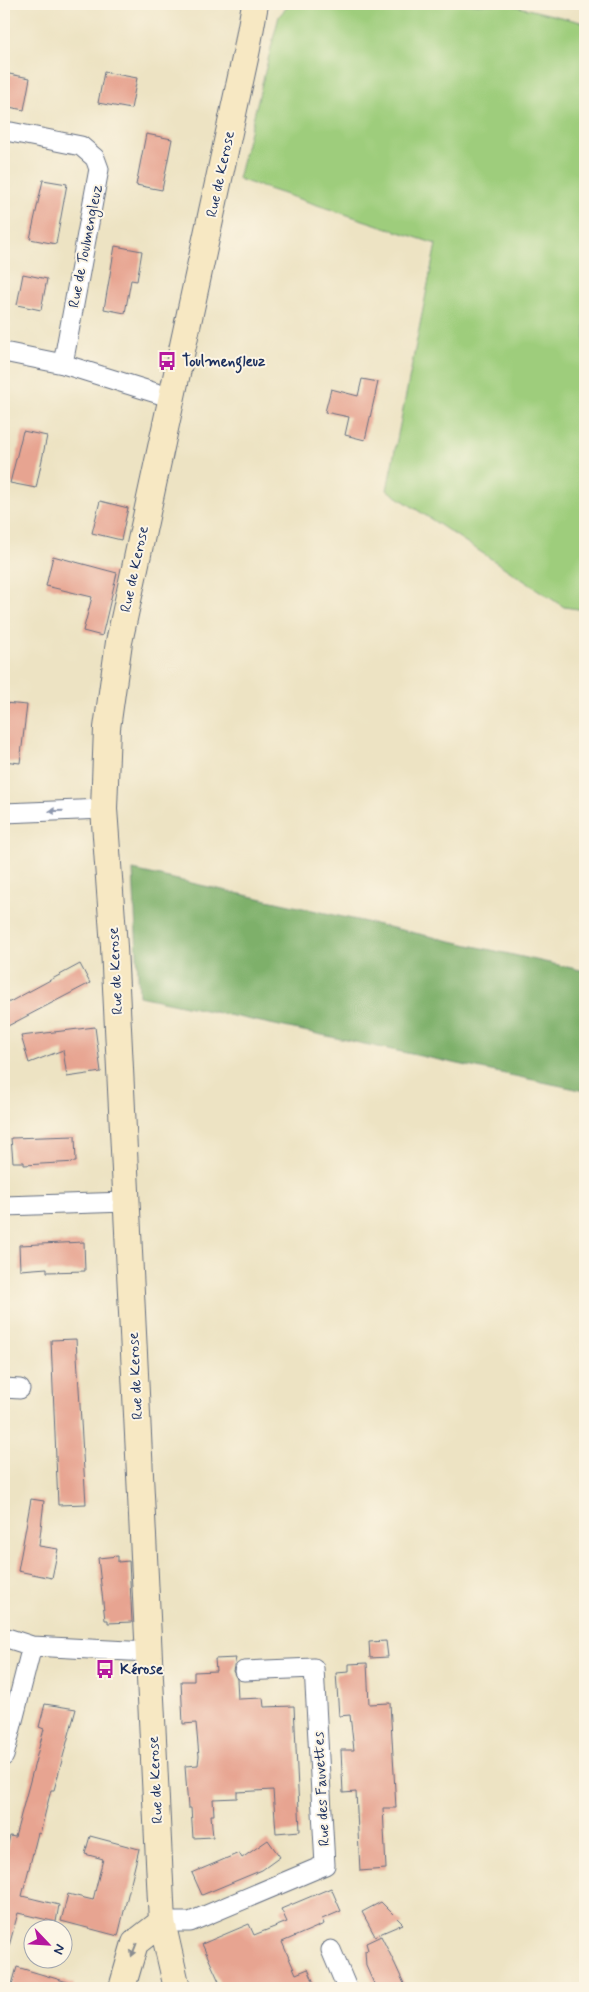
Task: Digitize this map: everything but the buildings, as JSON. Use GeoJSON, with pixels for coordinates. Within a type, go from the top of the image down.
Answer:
{"type":"FeatureCollection","features":[{"type":"Feature","properties":{"kind":"main road","name":"Rue de Kerose"},"geometry":{"type":"LineString","coordinates":[[177,1988],[162,1922],[126,1202],[104,809],[107,728],[119,642],[250,35],[255,4]]}},
{"type":"Feature","properties":{"kind":"main road","name":"Rue de Kerose"},"geometry":{"type":"LineString","coordinates":[[250,35],[270,4]]}},
{"type":"Feature","properties":{"kind":"main road"},"geometry":{"type":"LineString","coordinates":[[122,1988],[135,1944],[162,1922]]}},
{"type":"Feature","properties":{"kind":"street","name":"Rue de Toulmengleuz"},"geometry":{"type":"LineString","coordinates":[[11,132],[81,146],[95,158],[99,169],[63,364]]}},
{"type":"Feature","properties":{"kind":"street"},"geometry":{"type":"LineString","coordinates":[[4,352],[63,364],[172,398]]}},
{"type":"Feature","properties":{"kind":"street"},"geometry":{"type":"LineString","coordinates":[[4,813],[104,809]]}},
{"type":"Feature","properties":{"kind":"street"},"geometry":{"type":"LineString","coordinates":[[4,1206],[126,1202]]}},
{"type":"Feature","properties":{"kind":"street"},"geometry":{"type":"LineString","coordinates":[[4,1637],[32,1646],[148,1652]]}},
{"type":"Feature","properties":{"kind":"street"},"geometry":{"type":"LineString","coordinates":[[4,1756],[32,1646]]}},
{"type":"Feature","properties":{"kind":"street","name":"Rue des Fauvettes"},"geometry":{"type":"LineString","coordinates":[[162,1922],[190,1922],[325,1865],[314,1668],[244,1671]]}},
{"type":"Feature","properties":{"kind":"street"},"geometry":{"type":"LineString","coordinates":[[331,1950],[347,1988]]}},
{"type":"Feature","properties":{"kind":"green space"},"geometry":{"type":"Polygon","coordinates":[[[290,4],[507,4],[585,23],[585,610],[564,607],[387,490],[436,244],[238,179],[279,16],[290,4]]]}},
{"type":"Feature","properties":{"kind":"green space"},"geometry":{"type":"Polygon","coordinates":[[[133,870],[585,971],[585,1091],[139,996],[133,870]]]}},
{"type":"Feature","properties":{"kind":"place","name":"Toulmengleuz"},"geometry":{"type":"Point","coordinates":[167,361]}},
{"type":"Feature","properties":{"kind":"place","name":"Kérose"},"geometry":{"type":"Point","coordinates":[105,1669]}}]}
